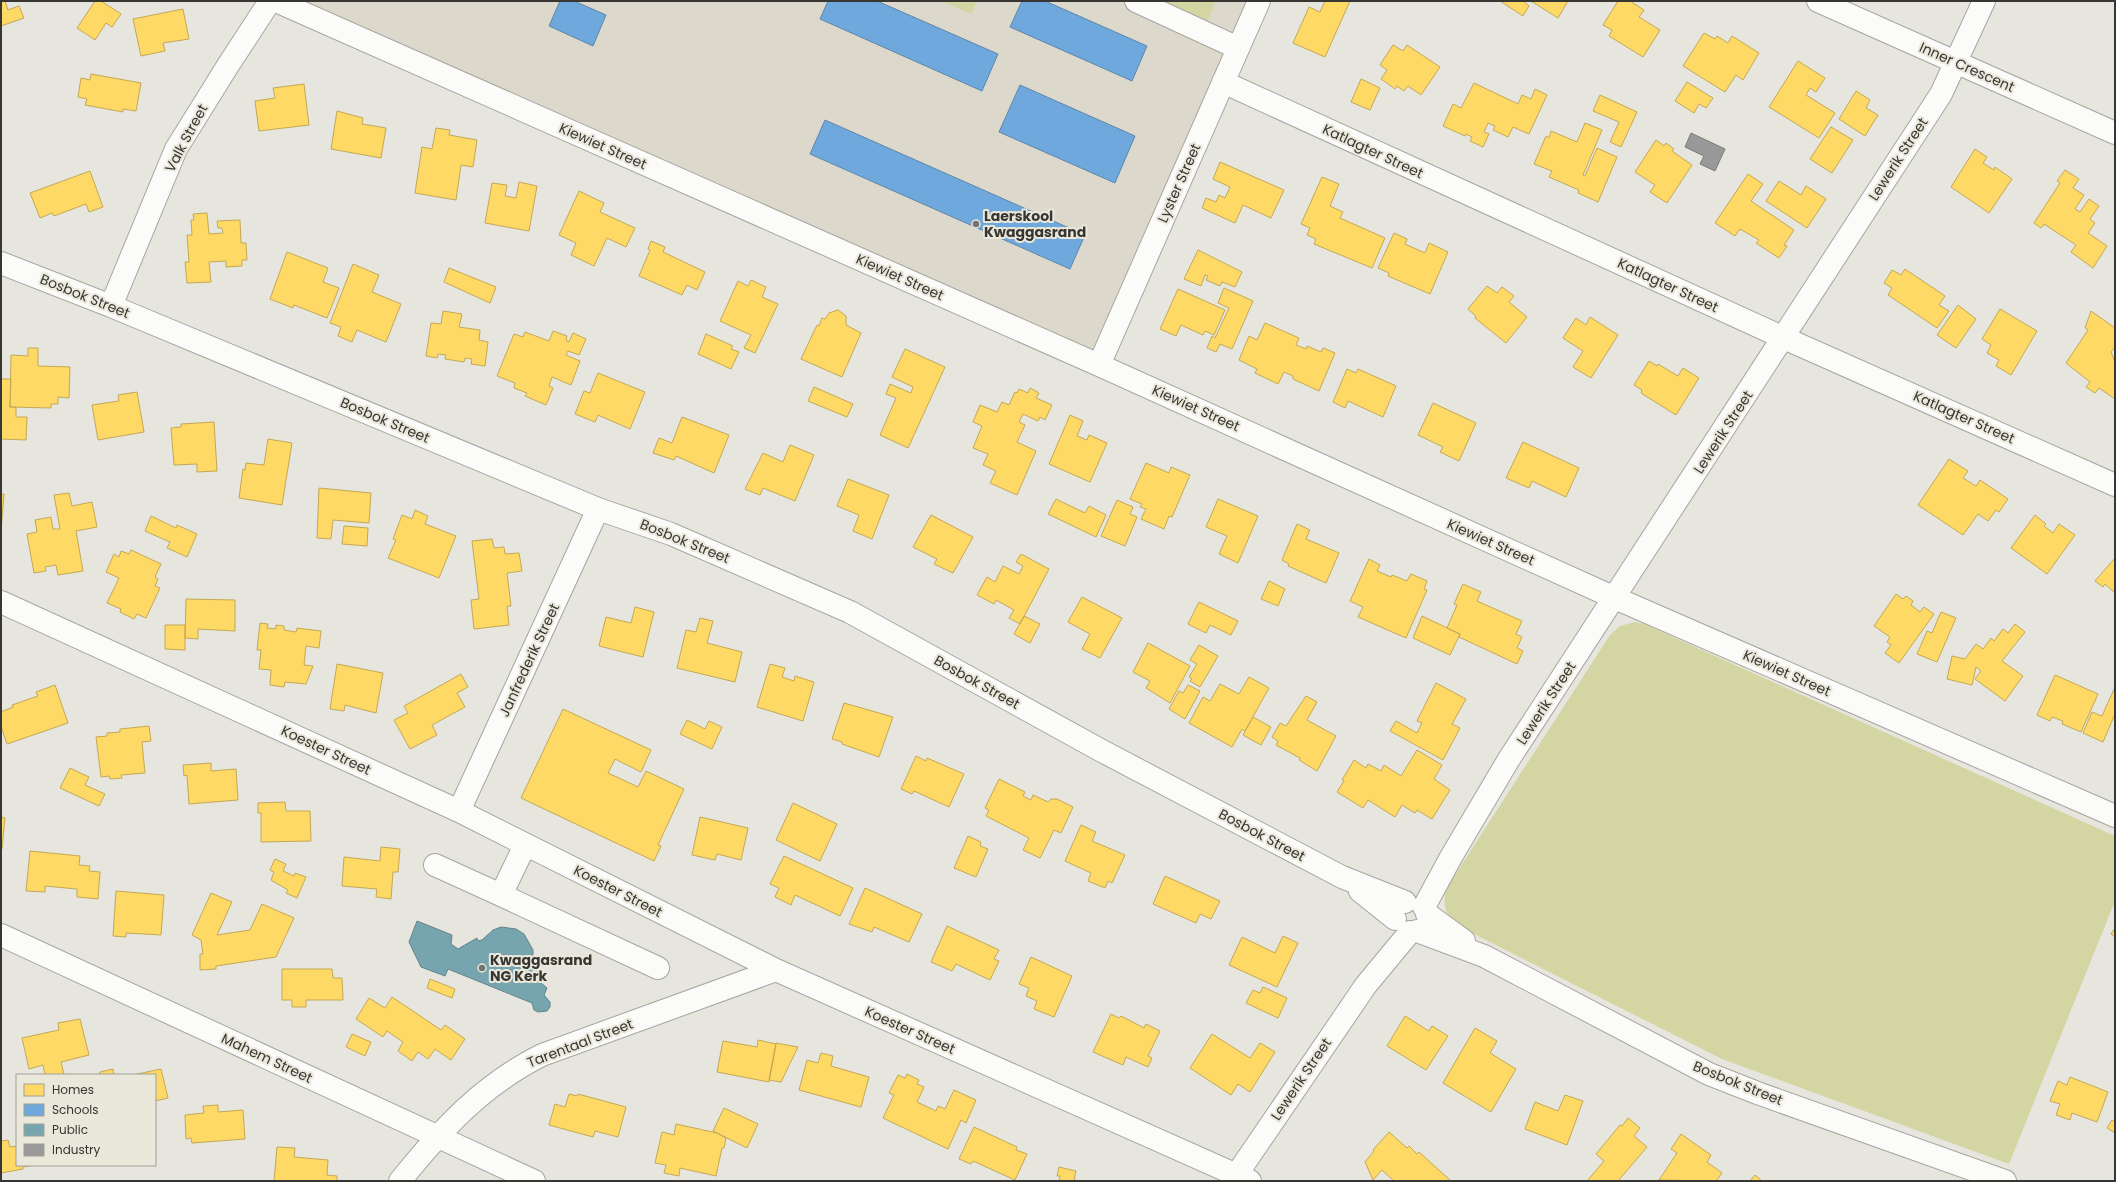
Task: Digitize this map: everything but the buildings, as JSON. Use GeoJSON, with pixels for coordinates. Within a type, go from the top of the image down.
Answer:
{"type":"FeatureCollection","features":[{"type":"Feature","properties":{"kind":"street","name":"Valk Street"},"geometry":{"type":"LineString","coordinates":[[111,306],[176,149],[270,1]]}},
{"type":"Feature","properties":{"kind":"street","name":"Kiewiet Street"},"geometry":{"type":"LineString","coordinates":[[276,1],[1099,365],[1615,598],[2115,816]]}},
{"type":"Feature","properties":{"kind":"street"},"geometry":{"type":"LineString","coordinates":[[1136,1],[1238,48]]}},
{"type":"Feature","properties":{"kind":"street","name":"Lyster Street"},"geometry":{"type":"LineString","coordinates":[[1099,365],[1222,82],[1259,1]]}},
{"type":"Feature","properties":{"kind":"street","name":"Inner Crescent"},"geometry":{"type":"LineString","coordinates":[[1818,1],[2115,133]]}},
{"type":"Feature","properties":{"kind":"street","name":"Lewerik Street"},"geometry":{"type":"LineString","coordinates":[[1243,1178],[1366,985],[1451,857],[1510,759],[1784,338],[1940,94],[1957,63],[1984,1]]}},
{"type":"Feature","properties":{"kind":"street","name":"Katlagter Street"},"geometry":{"type":"LineString","coordinates":[[1222,82],[1784,338],[2115,485]]}},
{"type":"Feature","properties":{"kind":"street","name":"Bosbok Street"},"geometry":{"type":"LineString","coordinates":[[1,263],[111,306],[598,509],[672,534],[850,612],[1102,750],[1342,877],[1484,956],[1709,1074],[1760,1094],[2005,1181]]}},
{"type":"Feature","properties":{"kind":"street","name":"Janfrederik Street"},"geometry":{"type":"LineString","coordinates":[[459,811],[598,509]]}},
{"type":"Feature","properties":{"kind":"street","name":"Koester Street"},"geometry":{"type":"LineString","coordinates":[[1,602],[459,811],[776,970],[1243,1178]]}},
{"type":"Feature","properties":{"kind":"street"},"geometry":{"type":"LineString","coordinates":[[501,895],[525,845]]}},
{"type":"Feature","properties":{"kind":"street"},"geometry":{"type":"LineString","coordinates":[[435,865],[658,968]]}},
{"type":"Feature","properties":{"kind":"street","name":"Mahem Street"},"geometry":{"type":"LineString","coordinates":[[1,935],[534,1181]]}},
{"type":"Feature","properties":{"kind":"street","name":"Tarentaal Street"},"geometry":{"type":"LineString","coordinates":[[400,1181],[436,1136],[490,1086],[516,1068],[542,1055],[776,970]]}},
{"type":"Feature","properties":{"kind":"shaded area","name":"Laerskool Kwaggasrand"},"geometry":{"type":"Polygon","coordinates":[[[280,1],[1265,1],[1104,365],[280,1]]]}},
{"type":"Feature","properties":{"kind":"green space"},"geometry":{"type":"Polygon","coordinates":[[[941,1],[977,1],[971,14],[941,1]]]}},
{"type":"Feature","properties":{"kind":"green space"},"geometry":{"type":"Polygon","coordinates":[[[1145,1],[1216,1],[1205,27],[1145,1]]]}},
{"type":"Feature","properties":{"kind":"green space"},"geometry":{"type":"Polygon","coordinates":[[[1635,622],[1644,624],[2115,836],[2115,901],[2009,1164],[1722,1059],[1458,926],[1450,918],[1446,910],[1444,900],[1446,889],[1610,635],[1620,626],[1635,622]]]}},
{"type":"Feature","properties":{"kind":"place","name":"Laerskool Kwaggasrand"},"geometry":{"type":"Point","coordinates":[976,224]}},
{"type":"Feature","properties":{"kind":"place","name":"Kwaggasrand NG Kerk"},"geometry":{"type":"Point","coordinates":[482,968]}}]}
